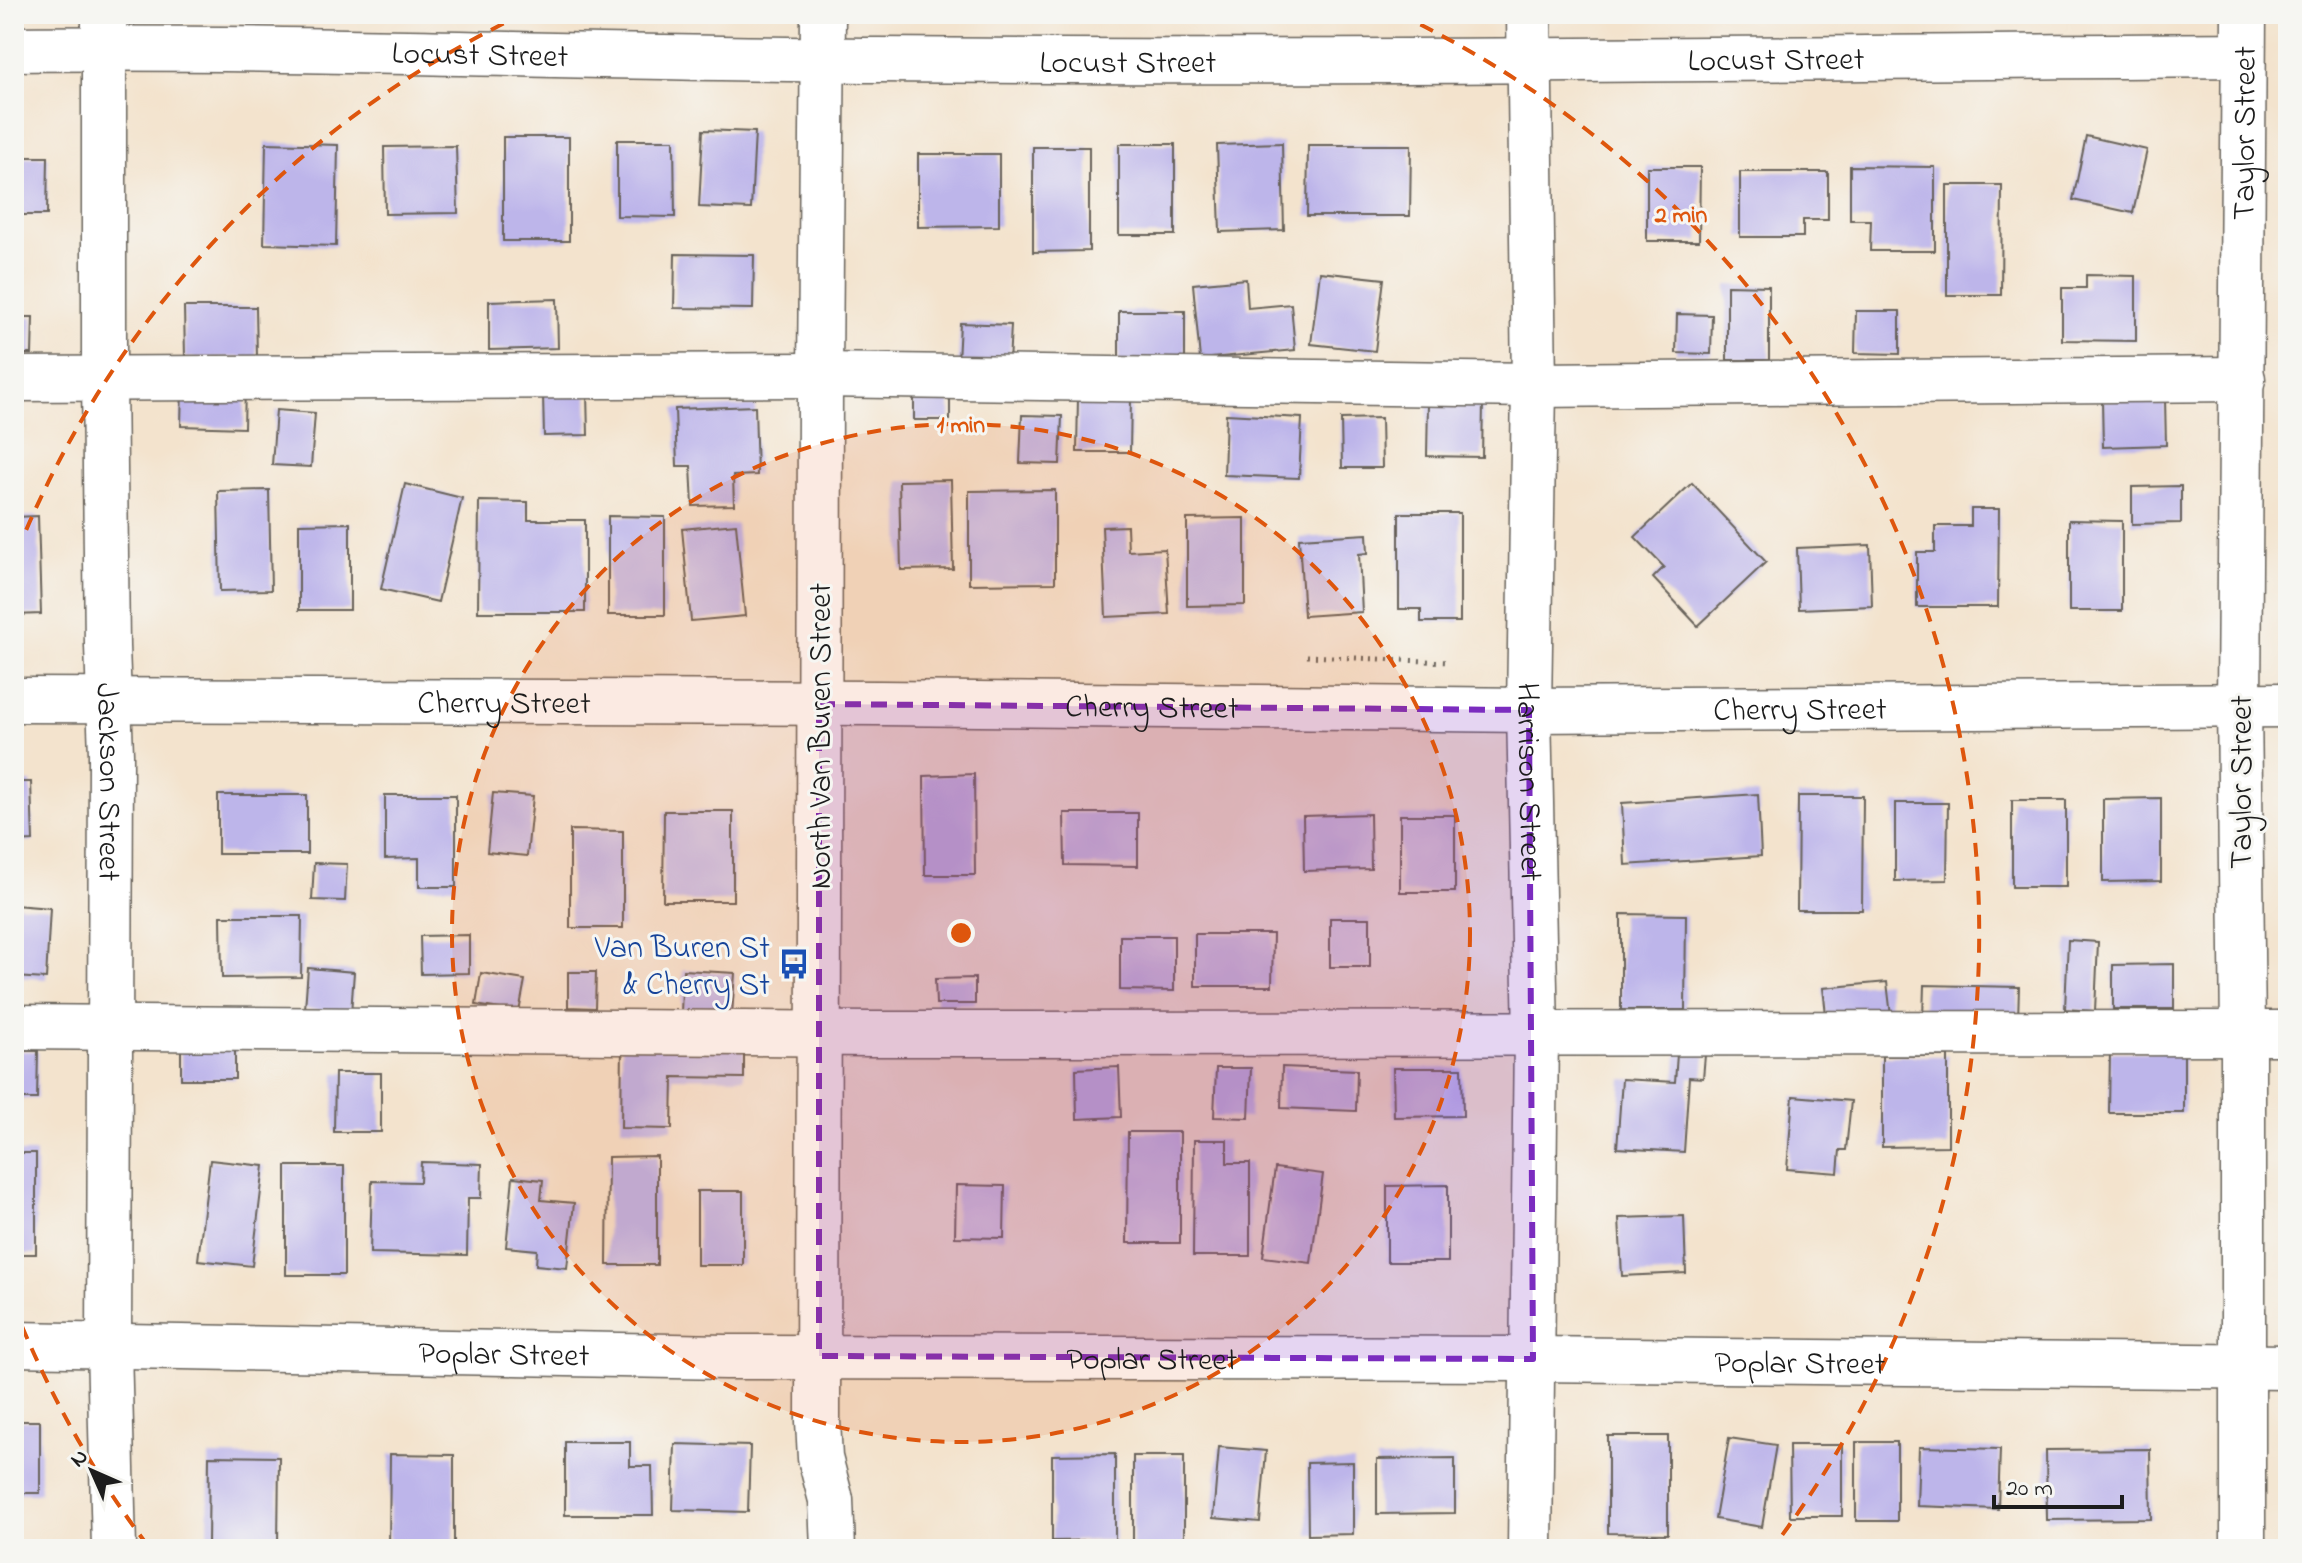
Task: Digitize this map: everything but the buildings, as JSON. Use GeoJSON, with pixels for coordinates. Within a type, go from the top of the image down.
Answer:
{"type":"FeatureCollection","features":[{"type":"Feature","properties":{"kind":"street","name":"North Van Buren Street"},"geometry":{"type":"LineString","coordinates":[[820,1458],[817,1033],[823,14]]}},
{"type":"Feature","properties":{"kind":"street","name":"Harrison Street"},"geometry":{"type":"LineString","coordinates":[[1529,14],[1534,385],[1529,710],[1536,1034],[1530,1549]]}},
{"type":"Feature","properties":{"kind":"street","name":"Locust Street"},"geometry":{"type":"LineString","coordinates":[[14,49],[104,31],[824,60],[1528,60],[2244,34]]}},
{"type":"Feature","properties":{"kind":"street","name":"Jackson Street"},"geometry":{"type":"LineString","coordinates":[[104,31],[104,378],[111,754],[109,1346],[114,1549]]}},
{"type":"Feature","properties":{"kind":"street","name":"Taylor Street"},"geometry":{"type":"LineString","coordinates":[[2243,1549],[2243,1032],[2239,704],[2244,34]]}},
{"type":"Feature","properties":{"kind":"street"},"geometry":{"type":"LineString","coordinates":[[14,379],[820,375],[1534,385],[2243,379]]}},
{"type":"Feature","properties":{"kind":"street","name":"Cherry Street"},"geometry":{"type":"LineString","coordinates":[[14,700],[1529,710],[2288,705]]}},
{"type":"Feature","properties":{"kind":"street"},"geometry":{"type":"LineString","coordinates":[[14,1027],[817,1033],[2288,1033]]}},
{"type":"Feature","properties":{"kind":"street","name":"Poplar Street"},"geometry":{"type":"LineString","coordinates":[[14,1344],[819,1356],[2288,1367]]}},
{"type":"Feature","properties":{"kind":"street"},"geometry":{"type":"LineString","coordinates":[[802,1549],[803,1511],[820,1458]]}},
{"type":"Feature","properties":{"kind":"street"},"geometry":{"type":"LineString","coordinates":[[820,1458],[831,1500],[833,1549]]}},
{"type":"Feature","properties":{"kind":"path"},"geometry":{"type":"LineString","coordinates":[[1307,656],[1450,662]]}},
{"type":"Feature","properties":{"kind":"highlighted area"},"geometry":{"type":"Polygon","coordinates":[[[819,704],[1529,710],[1533,1359],[819,1356],[819,704]]]}},
{"type":"Feature","properties":{"kind":"place","name":"Van Buren St & Cherry St"},"geometry":{"type":"Point","coordinates":[794,964]}}]}
